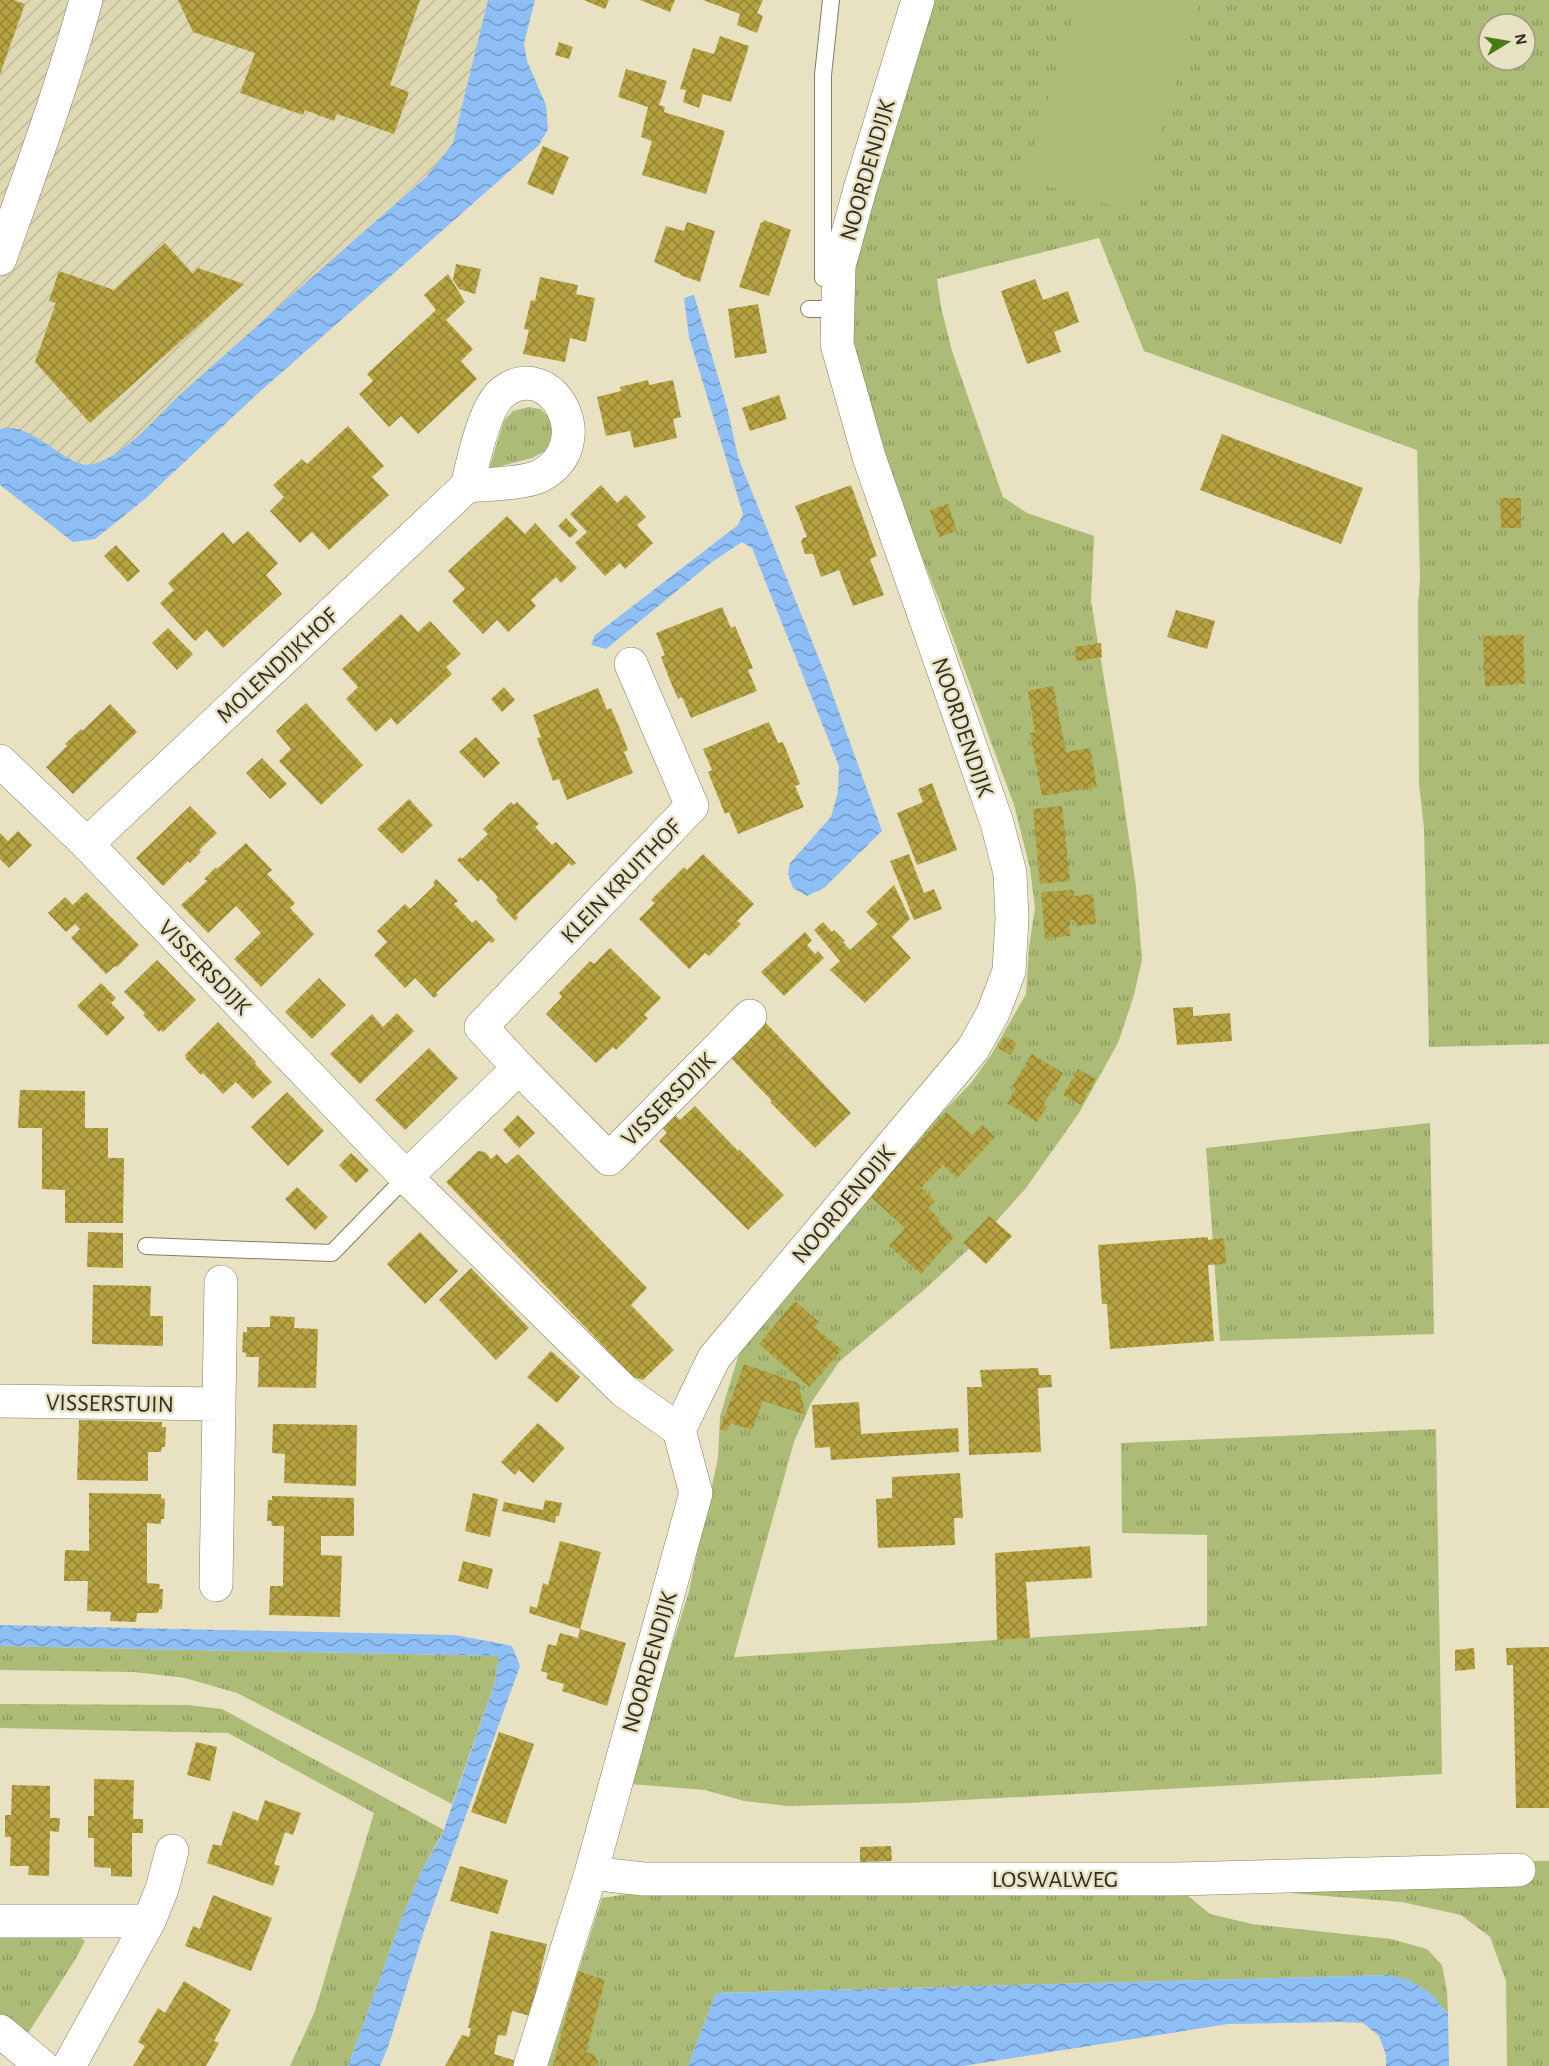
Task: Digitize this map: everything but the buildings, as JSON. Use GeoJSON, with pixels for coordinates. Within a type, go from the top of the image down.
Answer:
{"type":"FeatureCollection","features":[{"type":"Feature","properties":{"kind":"street"},"geometry":{"type":"LineString","coordinates":[[0,259],[48,123],[86,0]]}},
{"type":"Feature","properties":{"kind":"street","name":"NOORDENDIJK"},"geometry":{"type":"LineString","coordinates":[[530,2066],[591,1873],[696,1493],[679,1430],[714,1358],[973,1049],[993,1012],[1009,971],[1012,919],[1010,873],[997,823],[869,457],[837,344],[839,266],[918,0]]}},
{"type":"Feature","properties":{"kind":"street","name":"MOLENDIJKHOF"},"geometry":{"type":"LineString","coordinates":[[87,844],[467,486]]}},
{"type":"Feature","properties":{"kind":"street","name":"KLEIN KRUITHOF"},"geometry":{"type":"LineString","coordinates":[[519,1068],[482,1027],[692,806],[631,664]]}},
{"type":"Feature","properties":{"kind":"street","name":"VISSERSDIJK"},"geometry":{"type":"LineString","coordinates":[[0,762],[87,844],[406,1177],[624,1391],[679,1430]]}},
{"type":"Feature","properties":{"kind":"street","name":"VISSERSDIJK"},"geometry":{"type":"LineString","coordinates":[[519,1068],[609,1159],[750,1016]]}},
{"type":"Feature","properties":{"kind":"street"},"geometry":{"type":"LineString","coordinates":[[406,1177],[519,1068]]}},
{"type":"Feature","properties":{"kind":"street"},"geometry":{"type":"LineString","coordinates":[[216,1585],[221,1282]]}},
{"type":"Feature","properties":{"kind":"street","name":"VISSERSTUIN"},"geometry":{"type":"LineString","coordinates":[[0,1401],[219,1404]]}},
{"type":"Feature","properties":{"kind":"street"},"geometry":{"type":"LineString","coordinates":[[69,2066],[150,1921],[162,1889],[172,1851]]}},
{"type":"Feature","properties":{"kind":"street","name":"LOSWALWEG"},"geometry":{"type":"LineString","coordinates":[[591,1873],[643,1880],[1177,1879],[1519,1870]]}},
{"type":"Feature","properties":{"kind":"street"},"geometry":{"type":"LineString","coordinates":[[0,1921],[150,1921]]}},
{"type":"Feature","properties":{"kind":"street"},"geometry":{"type":"LineString","coordinates":[[0,2031],[42,2066]]}},
{"type":"Feature","properties":{"kind":"lane","name":"NOORDENDIJK"},"geometry":{"type":"LineString","coordinates":[[831,0],[823,75],[824,260],[816,309],[837,344]]}},
{"type":"Feature","properties":{"kind":"lane"},"geometry":{"type":"LineString","coordinates":[[146,1246],[332,1253],[406,1177]]}},
{"type":"Feature","properties":{"kind":"shaded area"},"geometry":{"type":"Polygon","coordinates":[[[0,0],[502,0],[461,143],[73,500],[0,432],[0,0]]]}},
{"type":"Feature","properties":{"kind":"green space"},"geometry":{"type":"Polygon","coordinates":[[[933,0],[1549,0],[1549,1044],[1429,1047],[1424,828],[1419,784],[1418,604],[1420,578],[1417,450],[1144,351],[1099,238],[937,279],[952,351],[1003,497],[1027,513],[1094,536],[1091,601],[1136,887],[1142,960],[1134,995],[1118,1043],[1079,1113],[1026,1188],[983,1236],[839,1362],[811,1403],[794,1442],[734,1657],[1207,1626],[1207,1535],[1122,1533],[1121,1443],[1436,1429],[1442,1774],[908,1803],[787,1806],[744,1801],[705,1790],[630,1784],[688,1595],[718,1458],[720,1416],[745,1334],[864,1193],[971,1083],[991,1055],[1026,994],[1029,947],[1035,908],[1030,868],[1014,805],[942,608],[873,432],[851,363],[852,273],[933,0]]]}},
{"type":"Feature","properties":{"kind":"green space"},"geometry":{"type":"Polygon","coordinates":[[[1078,0],[1201,0],[1137,213],[1024,179],[1078,0]]]}},
{"type":"Feature","properties":{"kind":"green space"},"geometry":{"type":"Polygon","coordinates":[[[529,407],[540,409],[551,419],[552,435],[547,450],[532,458],[489,469],[504,421],[513,411],[529,407]]]}},
{"type":"Feature","properties":{"kind":"green space"},"geometry":{"type":"Polygon","coordinates":[[[1430,1123],[1434,1334],[1220,1341],[1206,1148],[1430,1123]]]}},
{"type":"Feature","properties":{"kind":"green space"},"geometry":{"type":"Polygon","coordinates":[[[0,1646],[499,1656],[495,1682],[452,1804],[237,1693],[185,1678],[134,1672],[0,1670],[0,1646]]]}},
{"type":"Feature","properties":{"kind":"green space"},"geometry":{"type":"Polygon","coordinates":[[[0,1704],[188,1705],[222,1709],[444,1830],[421,1872],[403,1915],[348,2066],[290,2066],[315,2011],[374,1813],[228,1733],[0,1728],[0,1704]]]}},
{"type":"Feature","properties":{"kind":"green space"},"geometry":{"type":"Polygon","coordinates":[[[1549,1861],[1549,2066],[1507,2066],[1506,1981],[1490,1937],[1461,1915],[1402,1902],[1200,1886],[1549,1861]]]}},
{"type":"Feature","properties":{"kind":"green space"},"geometry":{"type":"Polygon","coordinates":[[[1176,1886],[1210,1914],[1252,1924],[1391,1939],[1427,1949],[1442,1965],[1447,1991],[1448,2014],[1423,1989],[1390,1975],[716,1993],[688,2066],[548,2066],[602,1898],[629,1894],[1176,1886]]]}},
{"type":"Feature","properties":{"kind":"green space"},"geometry":{"type":"Polygon","coordinates":[[[0,1937],[80,1937],[85,1941],[25,2038],[0,2016],[0,1937]]]}},
{"type":"Feature","properties":{"kind":"water"},"geometry":{"type":"Polygon","coordinates":[[[488,0],[535,0],[524,43],[527,61],[546,105],[548,129],[539,145],[253,398],[145,499],[95,539],[73,542],[0,485],[0,429],[12,428],[25,431],[61,454],[84,464],[94,464],[107,459],[143,432],[185,390],[427,176],[453,143],[488,0]]]}},
{"type":"Feature","properties":{"kind":"water"},"geometry":{"type":"Polygon","coordinates":[[[694,295],[727,407],[738,457],[826,676],[882,831],[824,888],[807,896],[793,888],[788,874],[790,863],[831,817],[838,792],[839,766],[752,548],[742,542],[712,562],[606,649],[591,645],[595,635],[738,525],[743,514],[689,337],[684,298],[694,295]]]}},
{"type":"Feature","properties":{"kind":"water"},"geometry":{"type":"Polygon","coordinates":[[[0,1625],[455,1635],[512,1646],[520,1666],[424,1931],[380,2066],[348,2066],[403,1915],[421,1872],[442,1835],[495,1682],[499,1656],[0,1646],[0,1625]]]}},
{"type":"Feature","properties":{"kind":"water"},"geometry":{"type":"Polygon","coordinates":[[[1390,1975],[1409,1980],[1432,1994],[1448,2014],[1449,2066],[1386,2066],[1386,2055],[1379,2036],[1363,2023],[1340,2022],[1228,2024],[963,2066],[688,2066],[716,1993],[1390,1975]]]}}]}
